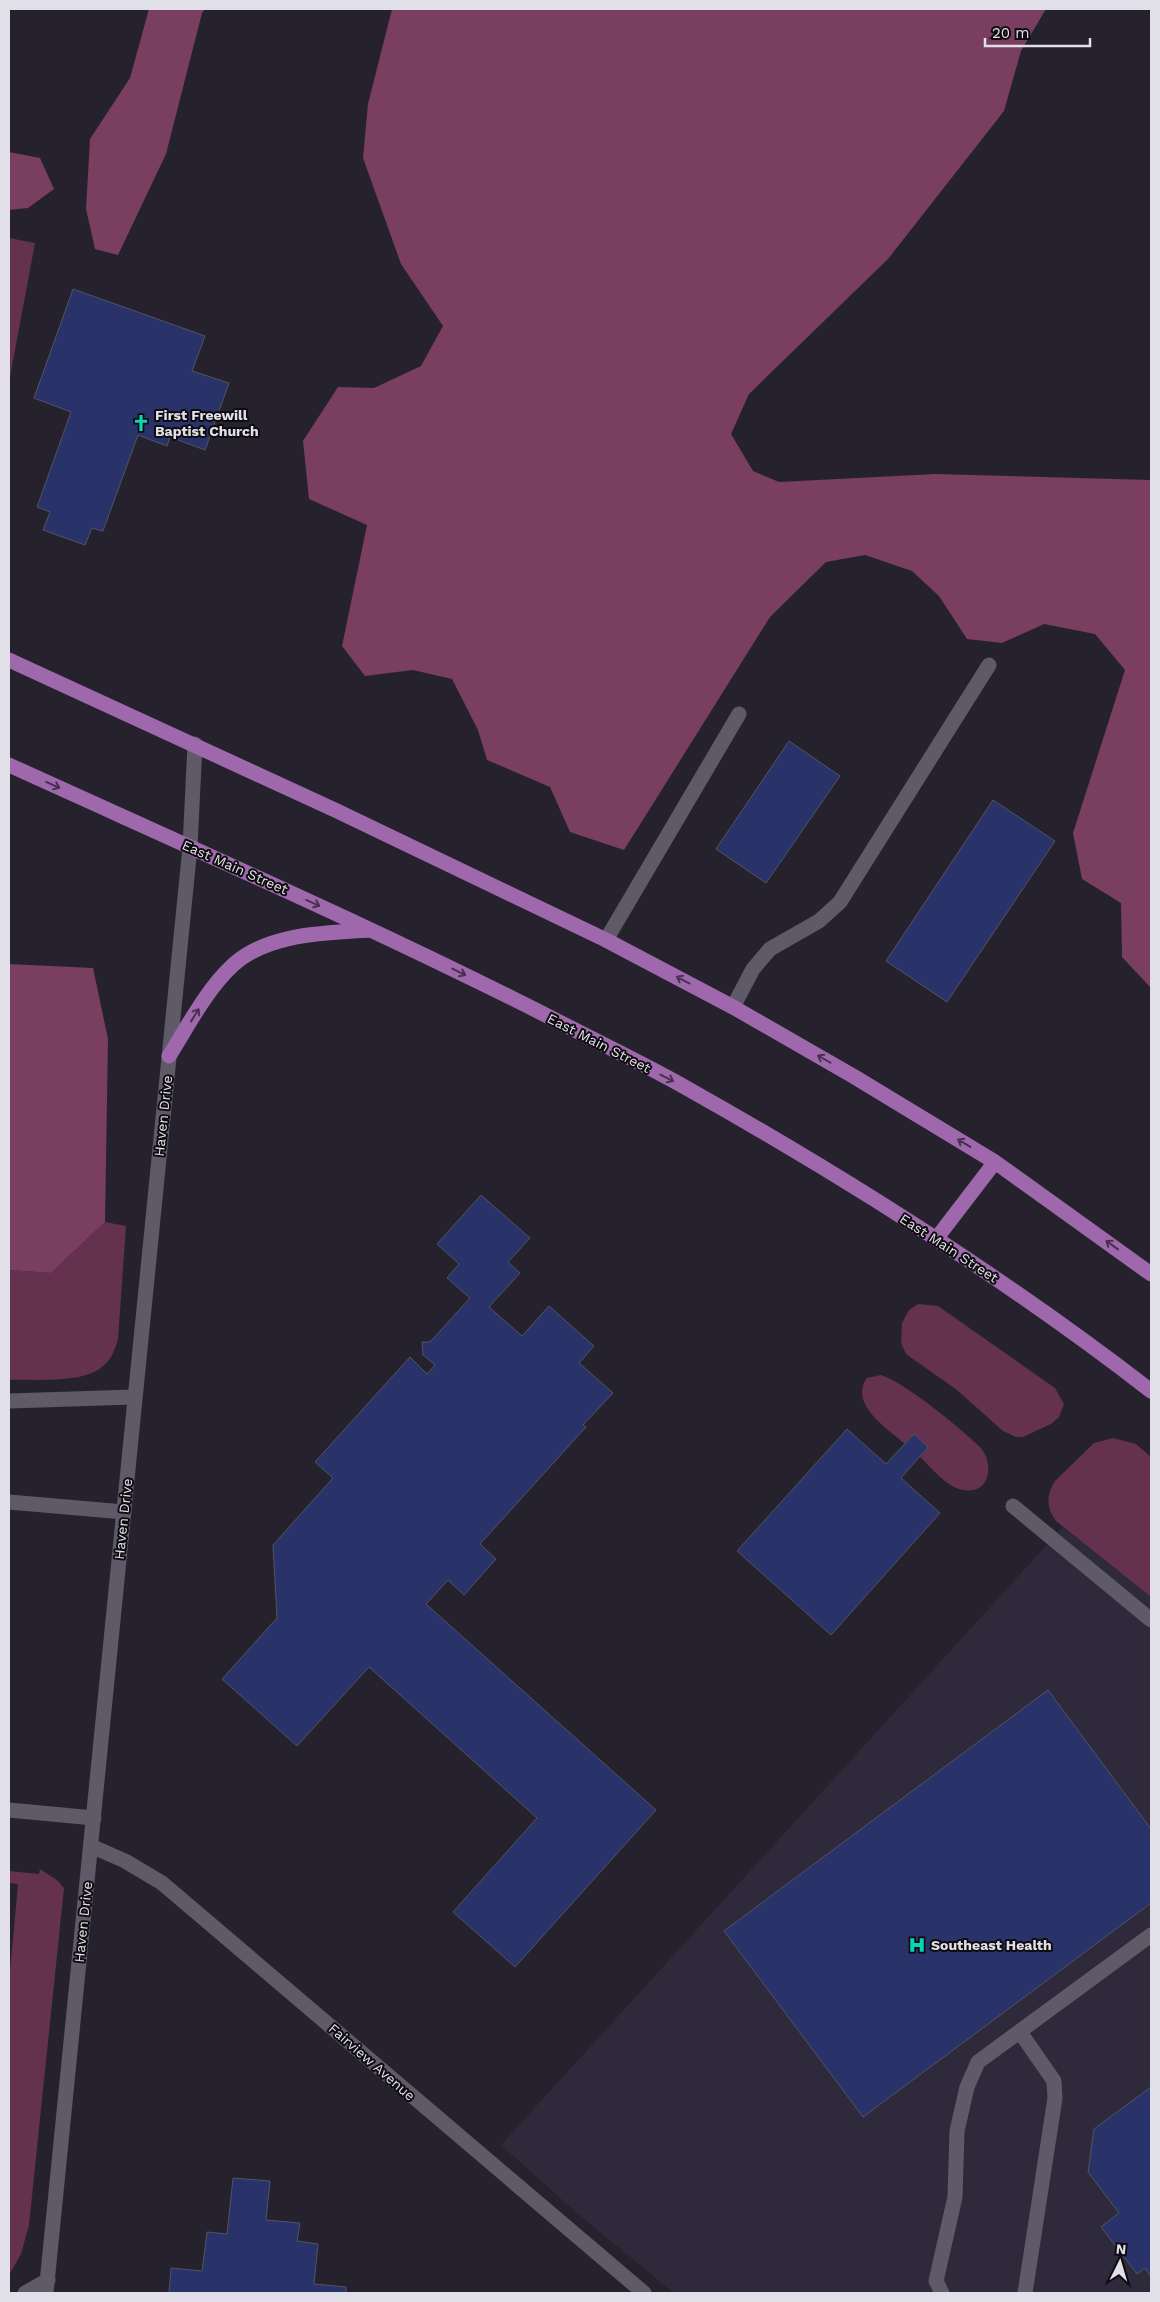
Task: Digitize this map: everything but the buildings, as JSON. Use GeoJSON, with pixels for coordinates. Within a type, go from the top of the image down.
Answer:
{"type":"FeatureCollection","features":[{"type":"Feature","properties":{"kind":"main road"},"geometry":{"type":"LineString","coordinates":[[9,660],[194,744],[606,940],[733,1007],[853,1076],[995,1162],[1151,1274]]}},
{"type":"Feature","properties":{"kind":"main road","name":"East Main Street"},"geometry":{"type":"LineString","coordinates":[[9,765],[373,930],[521,1002],[688,1088],[830,1172],[1025,1297],[1151,1391]]}},
{"type":"Feature","properties":{"kind":"main road"},"geometry":{"type":"LineString","coordinates":[[169,1056],[207,996],[233,965],[266,945],[312,934],[373,930]]}},
{"type":"Feature","properties":{"kind":"main road"},"geometry":{"type":"LineString","coordinates":[[936,1239],[995,1162]]}},
{"type":"Feature","properties":{"kind":"street"},"geometry":{"type":"LineString","coordinates":[[733,1007],[754,969],[770,949],[819,921],[840,902],[989,665]]}},
{"type":"Feature","properties":{"kind":"street"},"geometry":{"type":"LineString","coordinates":[[606,940],[739,714]]}},
{"type":"Feature","properties":{"kind":"street","name":"Haven Drive"},"geometry":{"type":"LineString","coordinates":[[47,2286],[190,847],[194,744]]}},
{"type":"Feature","properties":{"kind":"street"},"geometry":{"type":"LineString","coordinates":[[9,1401],[134,1397]]}},
{"type":"Feature","properties":{"kind":"street"},"geometry":{"type":"LineString","coordinates":[[9,1502],[124,1512]]}},
{"type":"Feature","properties":{"kind":"street"},"geometry":{"type":"LineString","coordinates":[[1013,1506],[1151,1620]]}},
{"type":"Feature","properties":{"kind":"street"},"geometry":{"type":"LineString","coordinates":[[9,1810],[94,1818]]}},
{"type":"Feature","properties":{"kind":"street","name":"Fairview Avenue"},"geometry":{"type":"LineString","coordinates":[[91,1846],[125,1861],[162,1883],[644,2293]]}},
{"type":"Feature","properties":{"kind":"street"},"geometry":{"type":"LineString","coordinates":[[942,2293],[936,2281],[956,2197],[957,2131],[967,2087],[978,2062],[1151,1935]]}},
{"type":"Feature","properties":{"kind":"street"},"geometry":{"type":"LineString","coordinates":[[1020,2032],[1054,2081],[1055,2098],[1025,2293]]}},
{"type":"Feature","properties":{"kind":"street"},"geometry":{"type":"LineString","coordinates":[[25,2293],[47,2286]]}},
{"type":"Feature","properties":{"kind":"shaded area"},"geometry":{"type":"Polygon","coordinates":[[[149,9],[205,9],[202,13],[166,154],[118,255],[95,249],[86,209],[90,139],[130,78],[149,9]]]}},
{"type":"Feature","properties":{"kind":"shaded area"},"geometry":{"type":"Polygon","coordinates":[[[392,9],[1046,9],[1021,51],[1004,111],[888,259],[749,394],[731,434],[753,471],[779,482],[935,474],[1151,480],[1151,988],[1122,957],[1121,903],[1082,879],[1073,833],[1125,670],[1095,634],[1044,624],[1002,643],[967,639],[939,596],[912,571],[865,555],[826,562],[770,617],[624,850],[570,832],[550,787],[487,760],[478,730],[452,679],[413,670],[365,676],[342,646],[367,525],[309,499],[303,441],[338,387],[374,388],[421,366],[443,326],[401,264],[363,158],[368,104],[392,9]]]}},
{"type":"Feature","properties":{"kind":"shaded area"},"geometry":{"type":"Polygon","coordinates":[[[9,152],[40,158],[54,189],[28,208],[9,210],[9,152]]]}},
{"type":"Feature","properties":{"kind":"shaded area"},"geometry":{"type":"Polygon","coordinates":[[[9,238],[35,243],[9,382],[9,238]]]}},
{"type":"Feature","properties":{"kind":"shaded area"},"geometry":{"type":"Polygon","coordinates":[[[9,964],[93,968],[108,1039],[105,1222],[51,1273],[9,1270],[9,964]]]}},
{"type":"Feature","properties":{"kind":"shaded area"},"geometry":{"type":"Polygon","coordinates":[[[105,1222],[126,1226],[118,1339],[111,1357],[95,1372],[84,1376],[59,1379],[9,1380],[9,1270],[51,1273],[105,1222]]]}},
{"type":"Feature","properties":{"kind":"shaded area"},"geometry":{"type":"Polygon","coordinates":[[[918,1304],[938,1306],[1055,1388],[1064,1404],[1059,1417],[1051,1424],[1023,1437],[1016,1437],[1003,1431],[957,1390],[906,1354],[901,1343],[902,1323],[909,1310],[918,1304]]]}},
{"type":"Feature","properties":{"kind":"shaded area"},"geometry":{"type":"Polygon","coordinates":[[[881,1375],[918,1396],[980,1447],[985,1454],[988,1469],[987,1477],[979,1488],[963,1490],[951,1485],[920,1457],[928,1447],[914,1434],[905,1444],[872,1415],[866,1406],[862,1388],[867,1378],[881,1375]]]}},
{"type":"Feature","properties":{"kind":"shaded area"},"geometry":{"type":"Polygon","coordinates":[[[1113,1438],[1136,1444],[1151,1457],[1151,1597],[1056,1521],[1050,1511],[1048,1501],[1055,1481],[1094,1443],[1113,1438]]]}},
{"type":"Feature","properties":{"kind":"shaded area","name":"Southeast Health"},"geometry":{"type":"Polygon","coordinates":[[[1063,1527],[1151,1597],[1151,2293],[674,2293],[578,2214],[501,2145],[1063,1527]]]}},
{"type":"Feature","properties":{"kind":"shaded area"},"geometry":{"type":"Polygon","coordinates":[[[40,1869],[58,1881],[64,1888],[29,2225],[21,2254],[9,2275],[9,1982],[18,1884],[9,1883],[9,1871],[39,1874],[40,1869]]]}},
{"type":"Feature","properties":{"kind":"place","name":"First Freewill Baptist Church"},"geometry":{"type":"Point","coordinates":[141,423]}},
{"type":"Feature","properties":{"kind":"place","name":"Southeast Health"},"geometry":{"type":"Point","coordinates":[917,1945]}}]}
